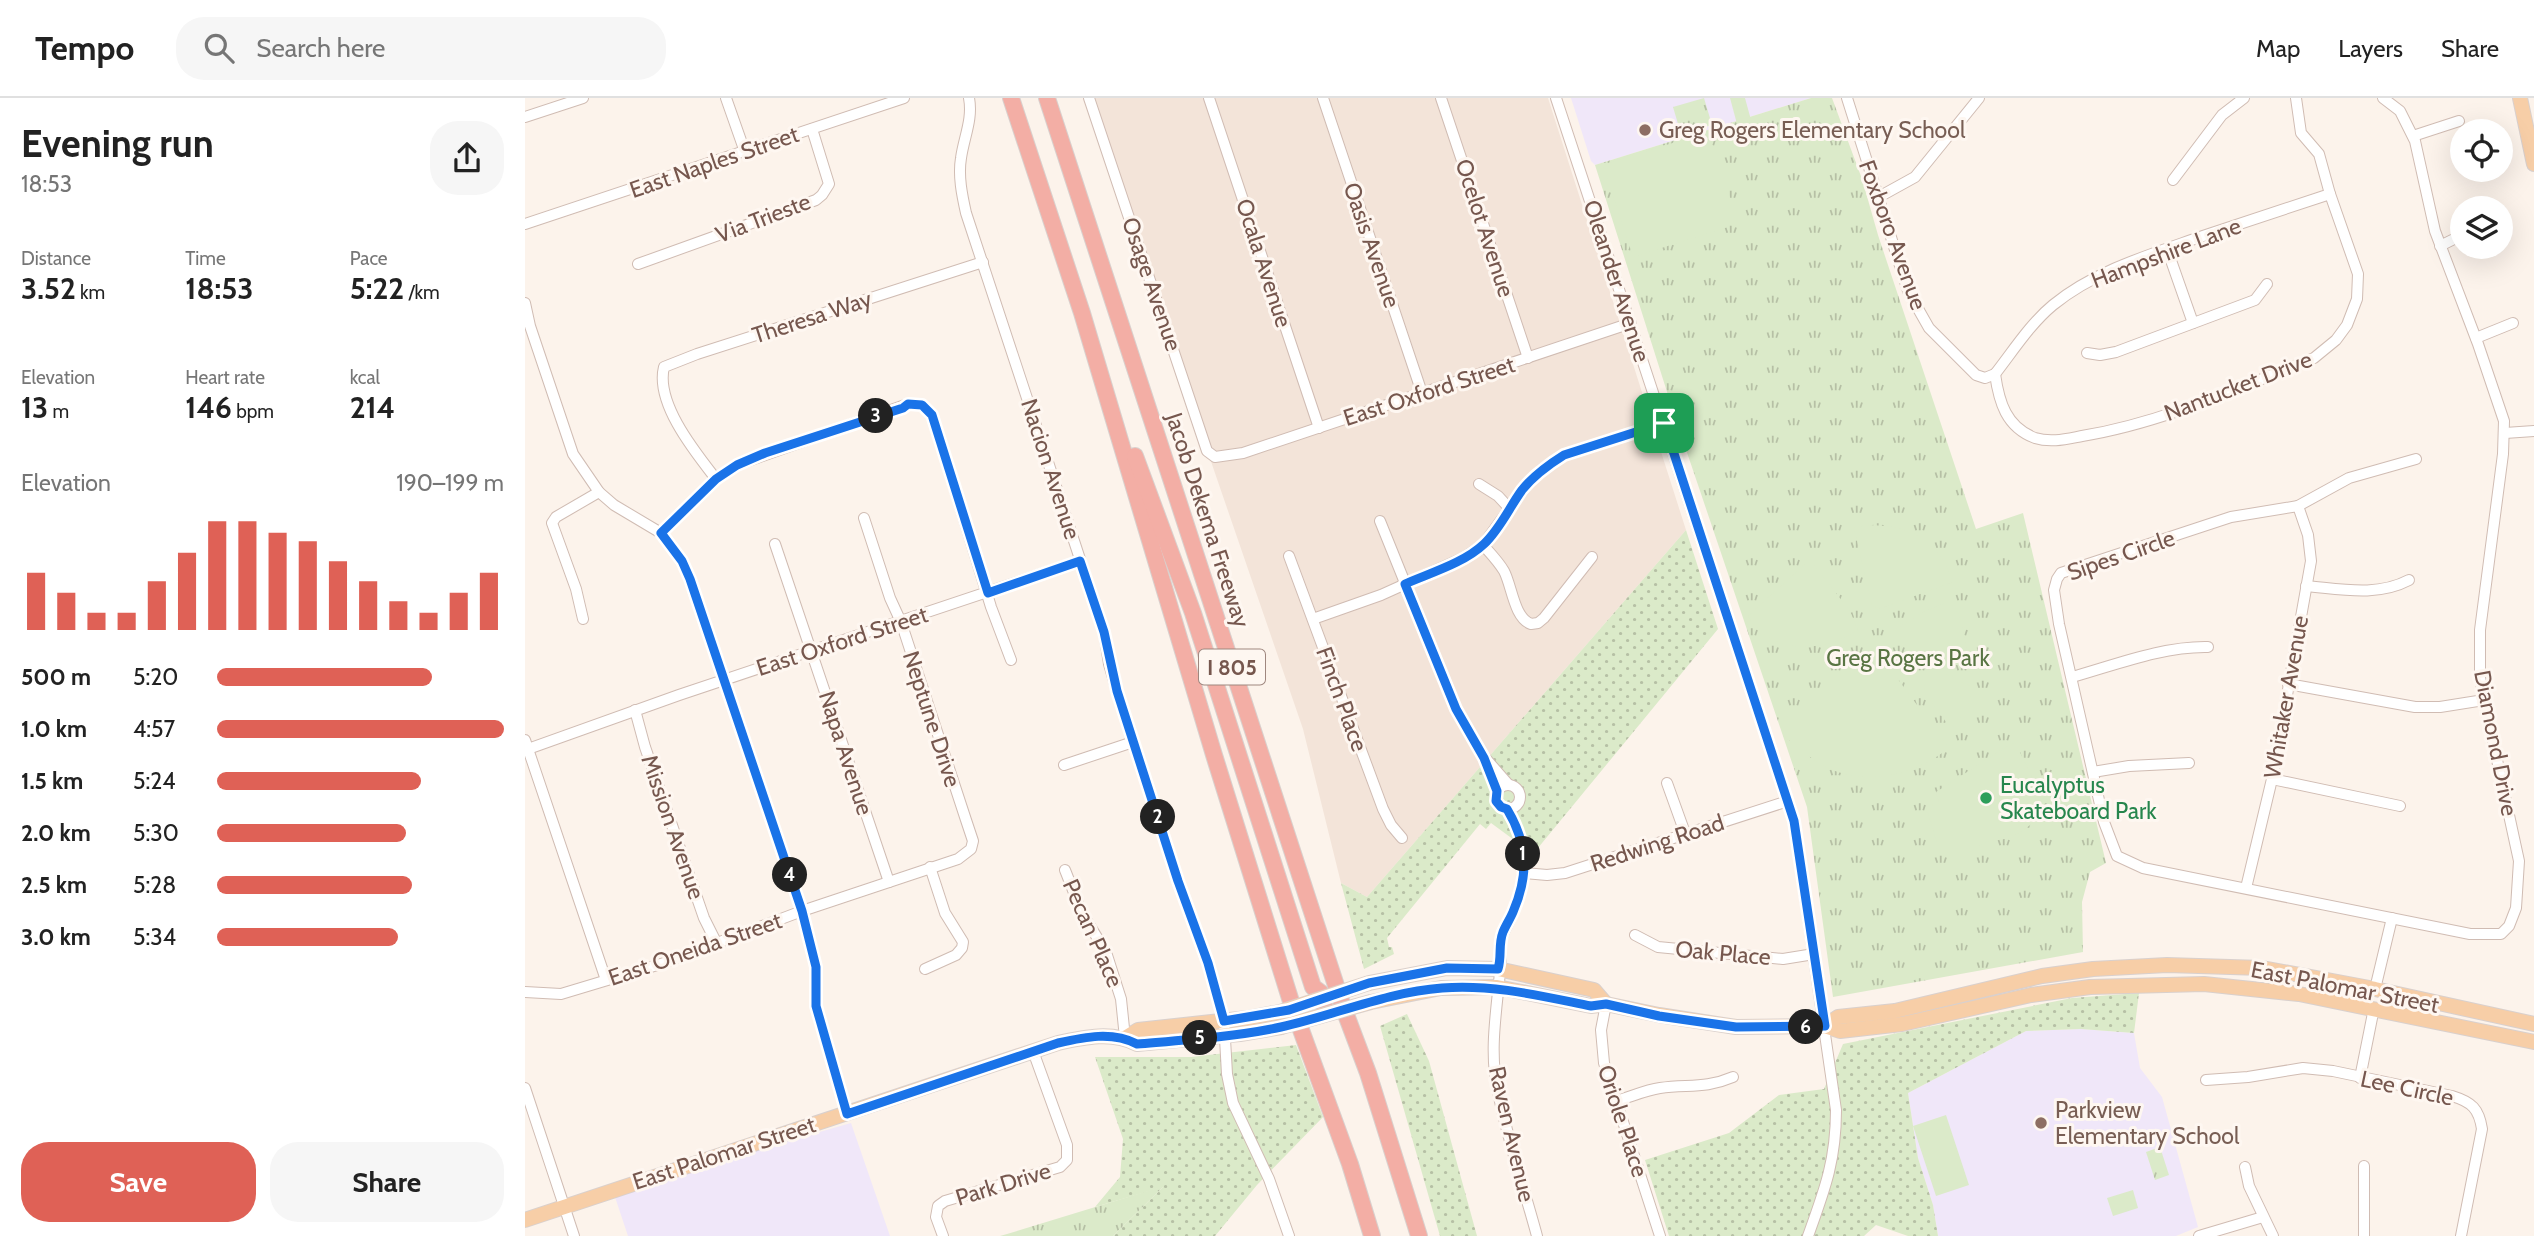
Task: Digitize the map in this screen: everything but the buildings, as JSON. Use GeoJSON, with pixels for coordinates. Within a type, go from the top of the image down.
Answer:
{"type":"FeatureCollection","features":[{"type":"Feature","properties":{"kind":"highway","name":"I 805"},"geometry":{"type":"LineString","coordinates":[[1011,98],[1082,313],[1293,1009],[1350,1164],[1372,1236]]}},
{"type":"Feature","properties":{"kind":"highway"},"geometry":{"type":"LineString","coordinates":[[1047,98],[1286,881]]}},
{"type":"Feature","properties":{"kind":"highway","name":"Jacob Dekema Freeway"},"geometry":{"type":"LineString","coordinates":[[1047,98],[1337,991],[1368,1073],[1419,1236]]}},
{"type":"Feature","properties":{"kind":"highway"},"geometry":{"type":"LineString","coordinates":[[1082,313],[1193,613],[1324,983],[1323,1002]]}},
{"type":"Feature","properties":{"kind":"main road"},"geometry":{"type":"LineString","coordinates":[[2520,98],[2534,164]]}},
{"type":"Feature","properties":{"kind":"main road","name":"East Palomar Street"},"geometry":{"type":"LineString","coordinates":[[1825,1026],[1838,1017],[1895,1011],[2042,976],[2167,965],[2262,968],[2375,989],[2534,1024]]}},
{"type":"Feature","properties":{"kind":"main road","name":"East Palomar Street"},"geometry":{"type":"LineString","coordinates":[[525,1220],[1033,1051],[1090,1036],[1125,1038],[1137,1044],[1281,1019],[1369,983],[1447,968],[1498,969],[1594,990],[1606,1004]]}},
{"type":"Feature","properties":{"kind":"main road"},"geometry":{"type":"LineString","coordinates":[[2094,987],[2098,978],[2110,968]]}},
{"type":"Feature","properties":{"kind":"main road","name":"East Palomar Street"},"geometry":{"type":"LineString","coordinates":[[1323,1002],[1371,1002],[1441,988],[1497,987],[1591,1006],[1606,1004],[1659,1016],[1736,1027],[1825,1026],[1840,1031],[1902,1024],[2031,995],[2094,987],[2204,984],[2299,994],[2534,1042]]}},
{"type":"Feature","properties":{"kind":"main road"},"geometry":{"type":"LineString","coordinates":[[2330,1001],[2365,995],[2375,989]]}},
{"type":"Feature","properties":{"kind":"main road"},"geometry":{"type":"LineString","coordinates":[[2374,1009],[2385,1004],[2414,999]]}},
{"type":"Feature","properties":{"kind":"street"},"geometry":{"type":"LineString","coordinates":[[525,117],[583,98]]}},
{"type":"Feature","properties":{"kind":"street"},"geometry":{"type":"LineString","coordinates":[[726,98],[745,152]]}},
{"type":"Feature","properties":{"kind":"street","name":"East Naples Street"},"geometry":{"type":"LineString","coordinates":[[525,224],[904,98]]}},
{"type":"Feature","properties":{"kind":"street","name":"Nacion Avenue"},"geometry":{"type":"LineString","coordinates":[[969,98],[971,110],[961,159],[960,183],[966,213],[1104,632],[1109,664],[1133,742],[1208,963],[1224,1028],[1227,1074],[1233,1103],[1261,1161],[1289,1236]]}},
{"type":"Feature","properties":{"kind":"street","name":"Osage Avenue"},"geometry":{"type":"LineString","coordinates":[[1089,98],[1207,451],[1215,457],[1226,456]]}},
{"type":"Feature","properties":{"kind":"street","name":"Ocala Avenue"},"geometry":{"type":"LineString","coordinates":[[1209,98],[1319,428]]}},
{"type":"Feature","properties":{"kind":"street","name":"Oasis Avenue"},"geometry":{"type":"LineString","coordinates":[[1323,98],[1422,393]]}},
{"type":"Feature","properties":{"kind":"street","name":"Ocelot Avenue"},"geometry":{"type":"LineString","coordinates":[[1441,98],[1528,358]]}},
{"type":"Feature","properties":{"kind":"street","name":"Oleander Avenue"},"geometry":{"type":"LineString","coordinates":[[1556,98],[1794,821],[1836,1110],[1836,1143],[1831,1169],[1808,1236]]}},
{"type":"Feature","properties":{"kind":"street","name":"Foxboro Avenue"},"geometry":{"type":"LineString","coordinates":[[1847,98],[1908,291],[1921,317],[1976,375],[1985,378],[1995,374]]}},
{"type":"Feature","properties":{"kind":"street"},"geometry":{"type":"LineString","coordinates":[[1877,198],[1915,177],[1979,98]]}},
{"type":"Feature","properties":{"kind":"street"},"geometry":{"type":"LineString","coordinates":[[2173,180],[2222,115],[2244,98]]}},
{"type":"Feature","properties":{"kind":"street","name":"Nantucket Drive"},"geometry":{"type":"LineString","coordinates":[[1995,374],[1999,401],[2010,420],[2028,434],[2051,441],[2106,432],[2165,416],[2313,358],[2329,347],[2342,333],[2355,307],[2358,274],[2330,194],[2319,153],[2301,134],[2296,98]]}},
{"type":"Feature","properties":{"kind":"street","name":"Diamond Drive"},"geometry":{"type":"LineString","coordinates":[[2117,856],[2143,868],[2470,934],[2501,933],[2509,926],[2516,908],[2519,861],[2480,677],[2480,630],[2505,433],[2498,400],[2440,246],[2413,136],[2400,111],[2383,98]]}},
{"type":"Feature","properties":{"kind":"street"},"geometry":{"type":"LineString","coordinates":[[2413,136],[2450,124]]}},
{"type":"Feature","properties":{"kind":"street","name":"Via Trieste"},"geometry":{"type":"LineString","coordinates":[[638,264],[816,200],[829,184],[811,129]]}},
{"type":"Feature","properties":{"kind":"street","name":"Hampshire Lane"},"geometry":{"type":"LineString","coordinates":[[1995,374],[2051,306],[2098,275],[2167,248],[2330,194]]}},
{"type":"Feature","properties":{"kind":"street"},"geometry":{"type":"LineString","coordinates":[[2440,246],[2450,241]]}},
{"type":"Feature","properties":{"kind":"street"},"geometry":{"type":"LineString","coordinates":[[2167,248],[2193,323]]}},
{"type":"Feature","properties":{"kind":"street","name":"Theresa Way"},"geometry":{"type":"LineString","coordinates":[[716,479],[686,440],[665,391],[662,375],[664,367],[983,262]]}},
{"type":"Feature","properties":{"kind":"street"},"geometry":{"type":"LineString","coordinates":[[2087,353],[2099,355],[2116,352],[2255,300],[2267,284]]}},
{"type":"Feature","properties":{"kind":"street"},"geometry":{"type":"LineString","coordinates":[[525,303],[530,326],[573,454],[599,492],[614,505],[661,533],[682,561],[690,579],[802,911],[816,967],[816,1006],[847,1114]]}},
{"type":"Feature","properties":{"kind":"street","name":"East Oxford Street"},"geometry":{"type":"LineString","coordinates":[[1226,456],[1243,453],[1632,323]]}},
{"type":"Feature","properties":{"kind":"street"},"geometry":{"type":"LineString","coordinates":[[2476,338],[2513,323]]}},
{"type":"Feature","properties":{"kind":"street"},"geometry":{"type":"LineString","coordinates":[[661,533],[716,479],[737,465],[908,404],[922,405],[932,415],[1011,660]]}},
{"type":"Feature","properties":{"kind":"street"},"geometry":{"type":"LineString","coordinates":[[1313,619],[1405,584],[1462,558],[1483,545],[1523,489],[1542,469],[1564,455],[1664,423]]}},
{"type":"Feature","properties":{"kind":"street"},"geometry":{"type":"LineString","coordinates":[[2505,433],[2534,431]]}},
{"type":"Feature","properties":{"kind":"street","name":"Sipes Circle"},"geometry":{"type":"LineString","coordinates":[[2117,856],[2104,822],[2059,624],[2054,590],[2061,573],[2231,517],[2298,506],[2349,478],[2416,459]]}},
{"type":"Feature","properties":{"kind":"street"},"geometry":{"type":"LineString","coordinates":[[1479,484],[1498,496],[1510,509]]}},
{"type":"Feature","properties":{"kind":"street"},"geometry":{"type":"LineString","coordinates":[[583,619],[576,589],[552,523],[556,517],[599,492]]}},
{"type":"Feature","properties":{"kind":"street","name":"Whitaker Avenue"},"geometry":{"type":"LineString","coordinates":[[2246,888],[2272,779],[2311,561],[2308,535],[2298,506]]}},
{"type":"Feature","properties":{"kind":"street","name":"Neptune Drive"},"geometry":{"type":"LineString","coordinates":[[864,518],[973,841]]}},
{"type":"Feature","properties":{"kind":"street"},"geometry":{"type":"LineString","coordinates":[[1380,521],[1456,709],[1484,758],[1497,791]]}},
{"type":"Feature","properties":{"kind":"street","name":"Napa Avenue"},"geometry":{"type":"LineString","coordinates":[[775,544],[888,882]]}},
{"type":"Feature","properties":{"kind":"street"},"geometry":{"type":"LineString","coordinates":[[1483,545],[1498,561],[1506,575],[1520,616],[1531,624],[1544,618],[1592,557]]}},
{"type":"Feature","properties":{"kind":"street","name":"Finch Place"},"geometry":{"type":"LineString","coordinates":[[1289,556],[1383,809],[1402,838]]}},
{"type":"Feature","properties":{"kind":"street","name":"East Oxford Street"},"geometry":{"type":"LineString","coordinates":[[526,746],[1080,561]]}},
{"type":"Feature","properties":{"kind":"street"},"geometry":{"type":"LineString","coordinates":[[2306,586],[2368,591],[2398,586],[2409,580]]}},
{"type":"Feature","properties":{"kind":"street"},"geometry":{"type":"LineString","coordinates":[[2072,677],[2168,652],[2208,647]]}},
{"type":"Feature","properties":{"kind":"street"},"geometry":{"type":"LineString","coordinates":[[2288,684],[2415,707],[2440,707],[2484,700]]}},
{"type":"Feature","properties":{"kind":"street","name":"Mission Avenue"},"geometry":{"type":"LineString","coordinates":[[635,710],[645,747],[704,918],[716,942]]}},
{"type":"Feature","properties":{"kind":"street"},"geometry":{"type":"LineString","coordinates":[[1064,765],[1133,742]]}},
{"type":"Feature","properties":{"kind":"street"},"geometry":{"type":"LineString","coordinates":[[526,746],[606,980]]}},
{"type":"Feature","properties":{"kind":"street"},"geometry":{"type":"LineString","coordinates":[[1484,758],[1508,784],[1518,790],[1519,803],[1507,809],[1498,804],[1495,797],[1497,791],[1508,784]]}},
{"type":"Feature","properties":{"kind":"street"},"geometry":{"type":"LineString","coordinates":[[2093,772],[2129,766],[2189,763]]}},
{"type":"Feature","properties":{"kind":"street"},"geometry":{"type":"LineString","coordinates":[[2272,779],[2400,806]]}},
{"type":"Feature","properties":{"kind":"street"},"geometry":{"type":"LineString","coordinates":[[1667,783],[1685,832]]}},
{"type":"Feature","properties":{"kind":"street","name":"Redwing Road"},"geometry":{"type":"LineString","coordinates":[[1524,873],[1566,873],[1685,832],[1788,801]]}},
{"type":"Feature","properties":{"kind":"street","name":"Raven Avenue"},"geometry":{"type":"LineString","coordinates":[[1518,827],[1519,803]]}},
{"type":"Feature","properties":{"kind":"street","name":"Raven Avenue"},"geometry":{"type":"LineString","coordinates":[[1507,809],[1518,827],[1522,842],[1524,873],[1513,913],[1503,931],[1499,946],[1501,960],[1498,969],[1494,1055],[1497,1090],[1537,1236]]}},
{"type":"Feature","properties":{"kind":"street","name":"East Oneida Street"},"geometry":{"type":"LineString","coordinates":[[525,992],[561,994],[664,963],[802,911],[966,855],[973,841]]}},
{"type":"Feature","properties":{"kind":"street"},"geometry":{"type":"LineString","coordinates":[[925,969],[955,955],[962,948],[963,942],[945,913],[930,867]]}},
{"type":"Feature","properties":{"kind":"street","name":"Pecan Place"},"geometry":{"type":"LineString","coordinates":[[1065,870],[1082,914],[1106,952],[1121,999],[1125,1038]]}},
{"type":"Feature","properties":{"kind":"street"},"geometry":{"type":"LineString","coordinates":[[2375,989],[2392,918]]}},
{"type":"Feature","properties":{"kind":"street","name":"Oak Place"},"geometry":{"type":"LineString","coordinates":[[1635,935],[1658,947],[1783,958],[1814,954]]}},
{"type":"Feature","properties":{"kind":"street","name":"Oriole Place"},"geometry":{"type":"LineString","coordinates":[[1606,1004],[1601,1030],[1604,1063],[1660,1236]]}},
{"type":"Feature","properties":{"kind":"street"},"geometry":{"type":"LineString","coordinates":[[2360,1078],[2374,1009]]}},
{"type":"Feature","properties":{"kind":"street","name":"Park Drive"},"geometry":{"type":"LineString","coordinates":[[943,1236],[936,1217],[938,1206],[945,1201],[1060,1167],[1067,1160],[1067,1145],[1033,1051]]}},
{"type":"Feature","properties":{"kind":"street","name":"Lee Circle"},"geometry":{"type":"LineString","coordinates":[[2206,1080],[2248,1077],[2303,1068],[2333,1071],[2452,1096],[2470,1103],[2479,1112],[2481,1129],[2461,1236]]}},
{"type":"Feature","properties":{"kind":"street"},"geometry":{"type":"LineString","coordinates":[[1616,1101],[1655,1088],[1691,1088],[1733,1077]]}},
{"type":"Feature","properties":{"kind":"street"},"geometry":{"type":"LineString","coordinates":[[526,1095],[574,1236]]}},
{"type":"Feature","properties":{"kind":"street"},"geometry":{"type":"LineString","coordinates":[[2364,1166],[2364,1236]]}},
{"type":"Feature","properties":{"kind":"street"},"geometry":{"type":"LineString","coordinates":[[2245,1167],[2249,1186],[2273,1236]]}},
{"type":"Feature","properties":{"kind":"street"},"geometry":{"type":"LineString","coordinates":[[2199,1236],[2263,1217]]}},
{"type":"Feature","properties":{"kind":"shaded area"},"geometry":{"type":"Polygon","coordinates":[[[1086,98],[1548,98],[1686,530],[1367,897],[1341,883],[1303,729],[1086,98]]]}},
{"type":"Feature","properties":{"kind":"shaded area","name":"Greg Rogers Elementary School"},"geometry":{"type":"Polygon","coordinates":[[[1571,98],[1811,98],[1595,165],[1591,161],[1571,98]]]}},
{"type":"Feature","properties":{"kind":"shaded area","name":"Parkview Elementary School"},"geometry":{"type":"Polygon","coordinates":[[[2081,1029],[2134,1033],[2140,1068],[2162,1097],[2198,1227],[2176,1236],[1938,1236],[1933,1205],[1918,1158],[1908,1093],[2026,1031],[2081,1029]]]}},
{"type":"Feature","properties":{"kind":"shaded area"},"geometry":{"type":"Polygon","coordinates":[[[851,1123],[890,1236],[628,1236],[615,1197],[851,1123]]]}},
{"type":"Feature","properties":{"kind":"green space"},"geometry":{"type":"Polygon","coordinates":[[[1704,98],[1712,125],[1681,134],[1673,107],[1704,98]]]}},
{"type":"Feature","properties":{"kind":"green space"},"geometry":{"type":"Polygon","coordinates":[[[1730,98],[1745,98],[1751,120],[1737,124],[1730,98]]]}},
{"type":"Feature","properties":{"kind":"green space","name":"Greg Rogers Park"},"geometry":{"type":"Polygon","coordinates":[[[1811,98],[1832,98],[1862,179],[1878,235],[1976,529],[2023,513],[2106,863],[2090,872],[2082,902],[2083,952],[1833,997],[1807,807],[1675,417],[1595,165],[1811,98]]]}},
{"type":"Feature","properties":{"kind":"green space"},"geometry":{"type":"Polygon","coordinates":[[[1704,133],[1710,138],[1735,213],[1728,227],[1633,257],[1603,165],[1704,133]]]}},
{"type":"Feature","properties":{"kind":"green space"},"geometry":{"type":"Polygon","coordinates":[[[1866,525],[1896,528],[1921,537],[1939,555],[1953,582],[1879,609],[1872,605],[1854,528],[1866,525]]]}},
{"type":"Feature","properties":{"kind":"green space"},"geometry":{"type":"Polygon","coordinates":[[[1686,530],[1718,629],[1533,854],[1491,823],[1486,829],[1480,824],[1387,938],[1394,954],[1364,969],[1341,883],[1367,897],[1686,530]]]}},
{"type":"Feature","properties":{"kind":"green space"},"geometry":{"type":"Polygon","coordinates":[[[1805,564],[1814,565],[1850,611],[1858,630],[1830,643],[1800,647],[1771,639],[1748,616],[1805,564]]]}},
{"type":"Feature","properties":{"kind":"green space"},"geometry":{"type":"Polygon","coordinates":[[[1945,603],[1954,606],[1962,623],[1970,663],[1947,665],[1927,661],[1910,649],[1895,630],[1921,613],[1945,603]]]}},
{"type":"Feature","properties":{"kind":"green space"},"geometry":{"type":"Polygon","coordinates":[[[1864,653],[1880,655],[1949,748],[1920,766],[1904,772],[1888,776],[1855,776],[1822,765],[1783,736],[1864,653]]]}},
{"type":"Feature","properties":{"kind":"green space"},"geometry":{"type":"Polygon","coordinates":[[[1943,672],[1973,688],[1967,709],[1953,727],[1946,722],[1924,692],[1925,684],[1943,672]]]}},
{"type":"Feature","properties":{"kind":"green space","name":"Eucalyptus Skateboard Park"},"geometry":{"type":"Polygon","coordinates":[[[2012,743],[2016,744],[2031,775],[2039,819],[2011,838],[1986,842],[1968,853],[1948,843],[1937,843],[1926,807],[1939,803],[1936,792],[2012,743]]]}},
{"type":"Feature","properties":{"kind":"green space"},"geometry":{"type":"Polygon","coordinates":[[[2139,993],[2134,1033],[2081,1029],[2026,1031],[1908,1093],[1918,1158],[1933,1205],[1938,1236],[1908,1236],[1876,1225],[1864,1236],[1669,1236],[1645,1160],[1729,1133],[1779,1095],[1824,1089],[1843,1044],[2072,998],[2139,993]]]}},
{"type":"Feature","properties":{"kind":"green space"},"geometry":{"type":"Polygon","coordinates":[[[1407,1014],[1429,1061],[1477,1236],[1440,1236],[1380,1026],[1407,1014]]]}},
{"type":"Feature","properties":{"kind":"green space"},"geometry":{"type":"Polygon","coordinates":[[[1296,1045],[1323,1117],[1257,1185],[1215,1236],[1113,1236],[1163,1187],[1095,1207],[1120,1177],[1123,1139],[1095,1057],[1191,1057],[1296,1045]]]}},
{"type":"Feature","properties":{"kind":"green space"},"geometry":{"type":"Polygon","coordinates":[[[1946,1115],[1969,1185],[1936,1196],[1913,1126],[1946,1115]]]}},
{"type":"Feature","properties":{"kind":"green space"},"geometry":{"type":"Polygon","coordinates":[[[2160,1147],[2169,1175],[2155,1180],[2146,1152],[2160,1147]]]}},
{"type":"Feature","properties":{"kind":"green space"},"geometry":{"type":"Polygon","coordinates":[[[1164,1186],[1113,1236],[1000,1236],[1007,1234],[1164,1186]]]}},
{"type":"Feature","properties":{"kind":"green space"},"geometry":{"type":"Polygon","coordinates":[[[2133,1190],[2138,1208],[2113,1216],[2107,1198],[2133,1190]]]}},
{"type":"Feature","properties":{"kind":"place","name":"Greg Rogers Elementary School"},"geometry":{"type":"Point","coordinates":[1645,130]}},
{"type":"Feature","properties":{"kind":"place","name":"Eucalyptus Skateboard Park"},"geometry":{"type":"Point","coordinates":[1986,798]}},
{"type":"Feature","properties":{"kind":"place","name":"Parkview Elementary School"},"geometry":{"type":"Point","coordinates":[2041,1123]}},
{"type":"Feature","properties":{"kind":"route"},"geometry":{"type":"LineString","coordinates":[[908,404],[922,405],[932,415],[988,593],[1080,561],[1104,632],[1117,691],[1178,881],[1208,963],[1224,1021],[1289,1010],[1369,983],[1447,968],[1498,969],[1503,931],[1513,913],[1523,881],[1522,842],[1518,827],[1507,809],[1496,801],[1497,791],[1484,758],[1456,709],[1405,584],[1462,558],[1483,545],[1523,489],[1553,461],[1564,455],[1664,423],[1794,821],[1825,1026],[1736,1027],[1659,1016],[1606,1004],[1591,1006],[1497,987],[1441,988],[1371,1002],[1282,1027],[1240,1034],[1137,1044],[1125,1038],[1090,1036],[1058,1043],[847,1114],[816,1006],[816,967],[802,911],[690,579],[682,561],[661,533],[716,479],[737,465],[765,453],[903,408],[908,404]]}}]}
